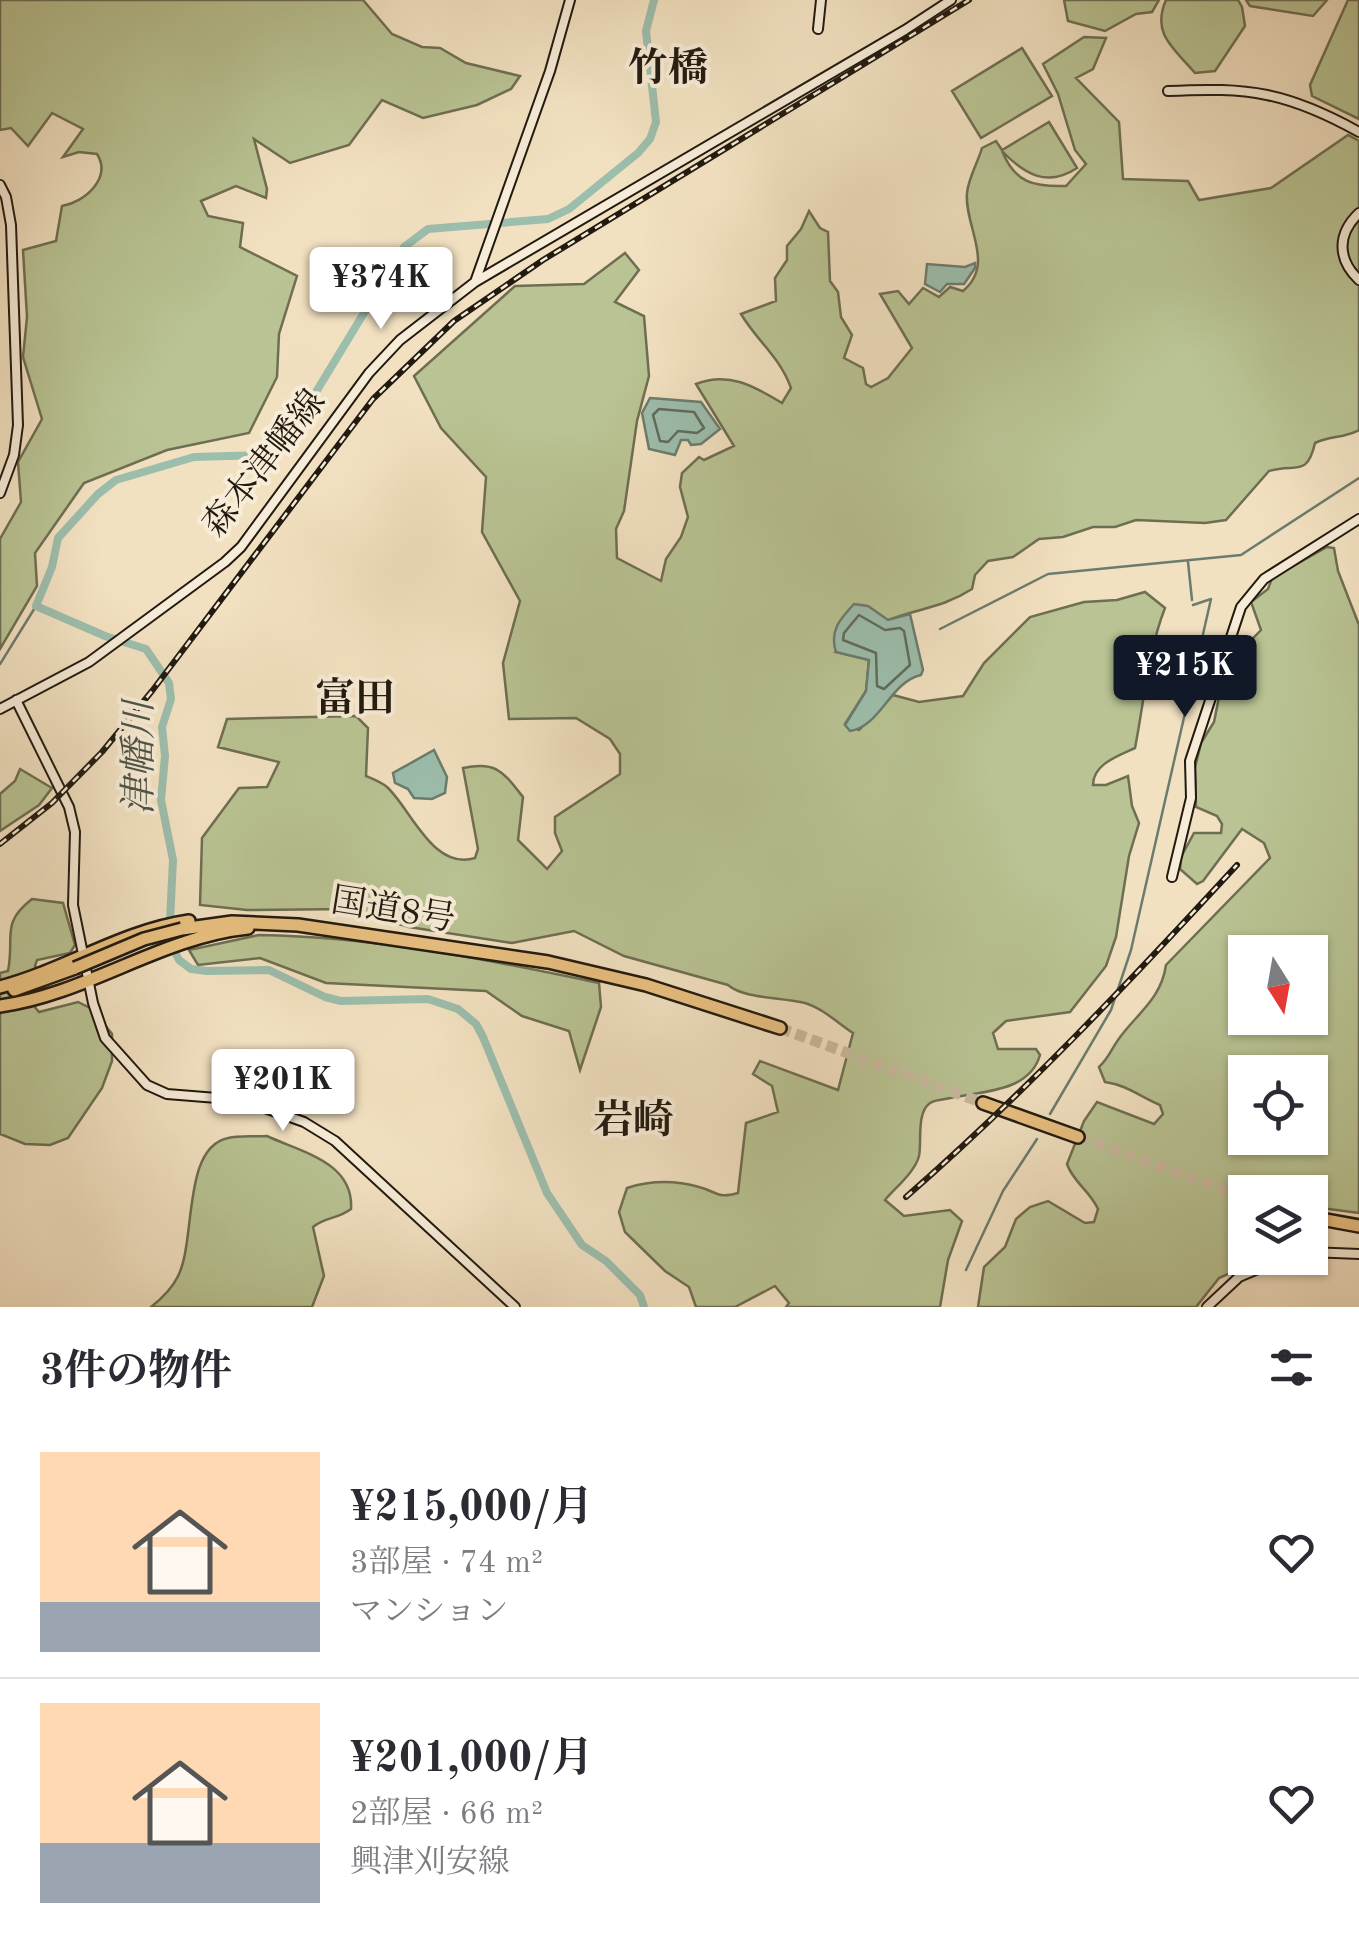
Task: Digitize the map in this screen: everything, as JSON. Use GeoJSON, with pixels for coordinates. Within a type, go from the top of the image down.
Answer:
{"type":"FeatureCollection","features":[{"type":"Feature","properties":{"kind":"highway","name":"国道8号"},"geometry":{"type":"LineString","coordinates":[[0,990],[33,986],[182,925],[263,922],[576,968],[646,985],[780,1028]]}},
{"type":"Feature","properties":{"kind":"highway"},"geometry":{"type":"LineString","coordinates":[[0,990],[136,933],[182,925]]}},
{"type":"Feature","properties":{"kind":"highway"},"geometry":{"type":"LineString","coordinates":[[0,1006],[88,981],[184,943],[241,929],[326,929]]}},
{"type":"Feature","properties":{"kind":"highway"},"geometry":{"type":"LineString","coordinates":[[983,1103],[1078,1136]]}},
{"type":"Feature","properties":{"kind":"highway"},"geometry":{"type":"LineString","coordinates":[[1328,1220],[1359,1224]]}},
{"type":"Feature","properties":{"kind":"main road"},"geometry":{"type":"LineString","coordinates":[[475,282],[550,71],[570,0]]}},
{"type":"Feature","properties":{"kind":"main road"},"geometry":{"type":"LineString","coordinates":[[818,30],[822,0]]}},
{"type":"Feature","properties":{"kind":"main road","name":"森本津幡線"},"geometry":{"type":"LineString","coordinates":[[0,709],[112,646],[226,562],[384,355],[475,282],[951,0]]}},
{"type":"Feature","properties":{"kind":"main road"},"geometry":{"type":"LineString","coordinates":[[1168,91],[1259,91],[1312,108],[1359,132]]}},
{"type":"Feature","properties":{"kind":"main road"},"geometry":{"type":"LineString","coordinates":[[0,185],[12,224],[18,425],[14,455],[0,493]]}},
{"type":"Feature","properties":{"kind":"main road"},"geometry":{"type":"LineString","coordinates":[[1359,213],[1342,240],[1346,264],[1359,280]]}},
{"type":"Feature","properties":{"kind":"main road"},"geometry":{"type":"LineString","coordinates":[[1172,877],[1191,798],[1190,760],[1242,608],[1264,578],[1359,518]]}},
{"type":"Feature","properties":{"kind":"main road"},"geometry":{"type":"LineString","coordinates":[[16,700],[69,807],[75,832],[73,905],[97,1021],[105,1038],[148,1085],[167,1094],[242,1100],[304,1122],[335,1142],[515,1307]]}},
{"type":"Feature","properties":{"kind":"main road"},"geometry":{"type":"LineString","coordinates":[[1328,1253],[1359,1254]]}},
{"type":"Feature","properties":{"kind":"main road"},"geometry":{"type":"LineString","coordinates":[[1206,1307],[1244,1275]]}},
{"type":"Feature","properties":{"kind":"shaded area"},"geometry":{"type":"Polygon","coordinates":[[[0,0],[363,0],[392,34],[422,47],[440,48],[466,63],[520,76],[511,89],[477,105],[423,118],[382,100],[349,145],[290,163],[254,139],[266,198],[236,186],[201,201],[208,216],[243,223],[240,247],[297,276],[279,334],[277,377],[249,433],[167,450],[84,483],[35,553],[37,586],[0,649],[0,539],[21,502],[18,462],[42,419],[23,357],[27,317],[23,250],[56,241],[62,206],[79,200],[94,188],[101,163],[97,154],[79,152],[63,157],[83,129],[52,113],[28,146],[11,128],[0,130],[0,0]]]}},
{"type":"Feature","properties":{"kind":"shaded area"},"geometry":{"type":"Polygon","coordinates":[[[1064,0],[1159,0],[1152,12],[1136,14],[1105,31],[1068,21],[1064,0]]]}},
{"type":"Feature","properties":{"kind":"shaded area"},"geometry":{"type":"Polygon","coordinates":[[[1166,0],[1238,0],[1245,26],[1215,71],[1195,73],[1167,40],[1161,22],[1166,0]]]}},
{"type":"Feature","properties":{"kind":"shaded area"},"geometry":{"type":"Polygon","coordinates":[[[1246,0],[1327,0],[1313,16],[1250,6],[1246,0]]]}},
{"type":"Feature","properties":{"kind":"shaded area"},"geometry":{"type":"Polygon","coordinates":[[[1348,0],[1359,0],[1359,119],[1312,96],[1310,85],[1348,0]]]}},
{"type":"Feature","properties":{"kind":"shaded area"},"geometry":{"type":"Polygon","coordinates":[[[1084,37],[1106,38],[1093,69],[1076,78],[1119,122],[1123,179],[1188,181],[1199,200],[1271,188],[1348,135],[1359,141],[1359,430],[1315,443],[1304,465],[1269,471],[1226,520],[1136,520],[1039,539],[1013,557],[988,561],[975,575],[972,589],[962,595],[891,619],[836,652],[869,660],[866,691],[845,724],[859,730],[893,695],[919,702],[963,696],[984,663],[1030,617],[1084,602],[1117,600],[1145,592],[1165,608],[1150,659],[1135,748],[1102,766],[1094,778],[1093,785],[1106,785],[1128,776],[1139,823],[1129,856],[1116,937],[1106,966],[1070,1012],[1006,1021],[993,1033],[998,1049],[1036,1049],[1040,1055],[1025,1077],[1000,1089],[933,1101],[923,1114],[917,1162],[885,1200],[904,1216],[950,1210],[962,1221],[948,1260],[940,1307],[786,1307],[789,1303],[775,1286],[735,1307],[696,1307],[689,1287],[665,1271],[625,1232],[619,1212],[627,1188],[672,1182],[721,1195],[738,1193],[746,1123],[778,1112],[772,1086],[753,1074],[760,1061],[838,1090],[853,1033],[805,1003],[744,993],[624,956],[574,931],[512,943],[409,927],[348,909],[247,910],[200,905],[202,838],[239,788],[267,787],[279,762],[218,747],[227,719],[356,716],[368,728],[366,776],[387,787],[435,847],[460,860],[475,858],[478,849],[463,768],[484,766],[504,775],[523,797],[518,840],[547,869],[562,851],[555,833],[555,817],[620,774],[620,754],[610,739],[576,718],[509,719],[503,663],[520,601],[482,532],[486,477],[441,428],[414,376],[515,286],[584,284],[625,253],[639,270],[615,302],[644,316],[649,376],[637,421],[624,511],[616,529],[617,558],[661,581],[666,559],[681,537],[688,517],[680,487],[682,473],[699,457],[704,460],[734,446],[696,384],[730,380],[751,386],[782,403],[791,388],[781,367],[741,314],[776,301],[775,278],[787,260],[787,246],[809,211],[820,228],[828,232],[830,281],[838,292],[841,317],[852,335],[844,358],[863,368],[866,384],[871,387],[888,378],[912,348],[880,294],[898,291],[909,304],[923,288],[939,297],[950,287],[963,291],[973,280],[978,257],[967,193],[982,148],[996,141],[1002,150],[1049,122],[1077,168],[1056,177],[1036,176],[1002,151],[1013,170],[1035,184],[1066,186],[1086,164],[1075,150],[1058,94],[1043,64],[1084,37]]]}},
{"type":"Feature","properties":{"kind":"shaded area"},"geometry":{"type":"Polygon","coordinates":[[[1022,48],[1052,96],[981,138],[952,91],[1022,48]]]}},
{"type":"Feature","properties":{"kind":"shaded area"},"geometry":{"type":"Polygon","coordinates":[[[1327,547],[1334,548],[1338,571],[1359,625],[1359,1213],[1328,1209],[1328,1175],[1228,1175],[1228,1274],[1219,1278],[1196,1307],[978,1307],[984,1267],[1005,1247],[1016,1219],[1030,1207],[1048,1201],[1085,1223],[1094,1222],[1098,1209],[1067,1164],[1084,1121],[1097,1102],[1154,1124],[1163,1114],[1160,1105],[1105,1082],[1099,1067],[1159,988],[1166,965],[1270,858],[1264,843],[1242,829],[1203,881],[1197,884],[1180,869],[1181,857],[1194,833],[1221,833],[1222,824],[1217,816],[1196,807],[1195,768],[1201,743],[1214,722],[1225,667],[1261,630],[1251,602],[1268,589],[1272,578],[1327,547]]]}},
{"type":"Feature","properties":{"kind":"shaded area"},"geometry":{"type":"Polygon","coordinates":[[[20,769],[52,788],[39,805],[0,831],[0,794],[15,781],[20,769]]]}},
{"type":"Feature","properties":{"kind":"shaded area"},"geometry":{"type":"Polygon","coordinates":[[[32,899],[63,903],[75,945],[70,953],[37,960],[35,966],[45,989],[33,994],[34,1006],[39,1012],[78,1002],[92,1009],[112,1034],[112,1061],[102,1088],[68,1138],[50,1145],[25,1144],[0,1134],[0,973],[8,971],[12,924],[32,899]]]}},
{"type":"Feature","properties":{"kind":"shaded area"},"geometry":{"type":"Polygon","coordinates":[[[259,935],[387,945],[599,983],[601,1007],[580,1070],[569,1031],[522,1016],[486,991],[326,983],[260,958],[198,965],[189,950],[259,935]]]}},
{"type":"Feature","properties":{"kind":"shaded area"},"geometry":{"type":"Polygon","coordinates":[[[267,1136],[335,1169],[350,1193],[351,1209],[313,1227],[324,1276],[312,1307],[151,1307],[172,1286],[183,1262],[196,1177],[203,1159],[213,1145],[228,1138],[267,1136]]]}},
{"type":"Feature","properties":{"kind":"water"},"geometry":{"type":"Polygon","coordinates":[[[975,263],[964,284],[947,284],[940,292],[925,284],[927,264],[965,267],[975,263]]]}},
{"type":"Feature","properties":{"kind":"water"},"geometry":{"type":"Polygon","coordinates":[[[650,398],[701,402],[720,429],[701,444],[681,440],[675,455],[649,449],[642,413],[650,398]]]}},
{"type":"Feature","properties":{"kind":"water"},"geometry":{"type":"Polygon","coordinates":[[[854,604],[868,606],[888,620],[910,614],[923,670],[901,686],[870,721],[850,731],[845,725],[866,691],[869,660],[836,652],[834,638],[840,620],[854,604]]]}},
{"type":"Feature","properties":{"kind":"water"},"geometry":{"type":"Polygon","coordinates":[[[434,750],[447,777],[445,793],[432,799],[414,798],[408,789],[395,783],[393,773],[434,750]]]}},
{"type":"Feature","properties":{"kind":"waterway","name":"津幡川"},"geometry":{"type":"LineString","coordinates":[[644,1307],[640,1295],[606,1261],[582,1245],[547,1193],[483,1037],[476,1024],[458,1009],[428,999],[341,1001],[269,970],[207,971],[191,969],[179,960],[169,941],[173,860],[161,800],[165,756],[162,727],[171,699],[169,683],[146,649],[36,606],[52,567],[58,538],[116,480],[194,457],[261,455],[270,451],[316,392],[404,247],[428,229],[548,219],[569,209],[638,153],[650,139],[656,122],[646,31],[654,0]]}},
{"type":"Feature","properties":{"kind":"waterway"},"geometry":{"type":"LineString","coordinates":[[940,629],[1048,574],[1241,555],[1359,478]]}},
{"type":"Feature","properties":{"kind":"waterway"},"geometry":{"type":"LineString","coordinates":[[1188,562],[1192,600]]}},
{"type":"Feature","properties":{"kind":"waterway"},"geometry":{"type":"LineString","coordinates":[[1050,1114],[1111,1010],[1131,950],[1211,599],[1193,605]]}},
{"type":"Feature","properties":{"kind":"waterway"},"geometry":{"type":"LineString","coordinates":[[0,664],[36,606]]}},
{"type":"Feature","properties":{"kind":"waterway"},"geometry":{"type":"LineString","coordinates":[[966,1270],[1003,1191],[1037,1139]]}},
{"type":"Feature","properties":{"kind":"tunnel"},"geometry":{"type":"LineString","coordinates":[[780,1028],[983,1103]]}},
{"type":"Feature","properties":{"kind":"tunnel"},"geometry":{"type":"LineString","coordinates":[[1078,1137],[1228,1191]]}},
{"type":"Feature","properties":{"kind":"railway"},"geometry":{"type":"LineString","coordinates":[[0,844],[52,803],[102,752],[373,399],[454,321],[543,260],[969,0]]}},
{"type":"Feature","properties":{"kind":"railway"},"geometry":{"type":"LineString","coordinates":[[906,1197],[1035,1077],[1237,865]]}},
{"type":"Feature","properties":{"kind":"district","name":"竹橋"},"geometry":{"type":"Point","coordinates":[668,71]}},
{"type":"Feature","properties":{"kind":"district","name":"富田"},"geometry":{"type":"Point","coordinates":[355,701]}},
{"type":"Feature","properties":{"kind":"district","name":"岩崎"},"geometry":{"type":"Point","coordinates":[633,1123]}}]}
